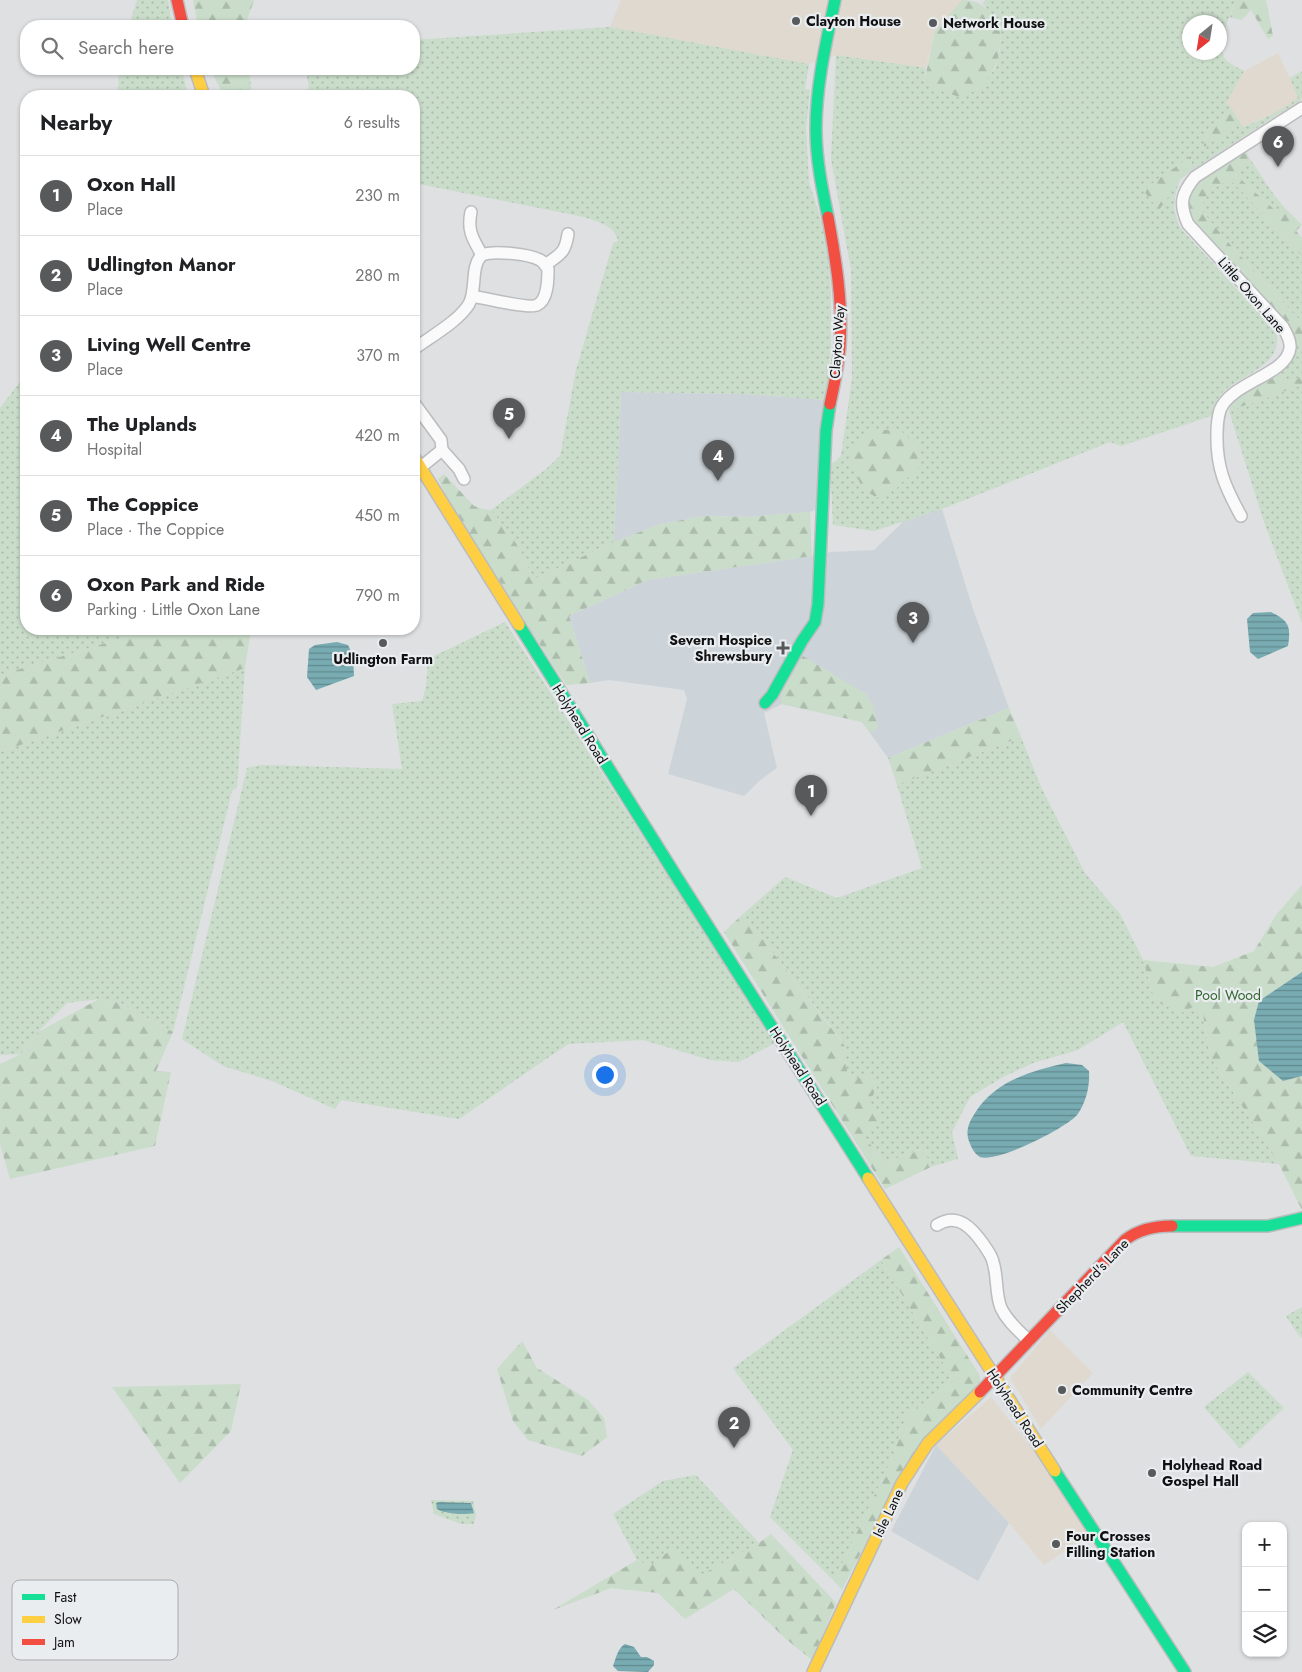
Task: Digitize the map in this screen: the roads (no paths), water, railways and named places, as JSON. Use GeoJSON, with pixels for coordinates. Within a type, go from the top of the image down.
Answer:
{"type":"FeatureCollection","features":[{"type":"Feature","properties":{"kind":"main road"},"geometry":{"type":"LineString","coordinates":[[177,0],[182,20]]}},
{"type":"Feature","properties":{"kind":"main road","name":"Clayton Way"},"geometry":{"type":"LineString","coordinates":[[765,703],[772,695],[802,641],[810,631],[818,604],[826,431],[828,409],[837,375],[840,343],[840,303],[838,266],[817,152],[815,120],[818,82],[835,0]]}},
{"type":"Feature","properties":{"kind":"main road"},"geometry":{"type":"LineString","coordinates":[[197,75],[202,90]]}},
{"type":"Feature","properties":{"kind":"main road","name":"Holyhead Road"},"geometry":{"type":"LineString","coordinates":[[421,468],[569,706],[995,1377],[1186,1672]]}},
{"type":"Feature","properties":{"kind":"main road","name":"Shepherd's Lane"},"geometry":{"type":"LineString","coordinates":[[995,1377],[1122,1243],[1137,1232],[1158,1226],[1268,1226],[1302,1218]]}},
{"type":"Feature","properties":{"kind":"main road","name":"Isle Lane"},"geometry":{"type":"LineString","coordinates":[[813,1672],[902,1483],[928,1443],[995,1377]]}},
{"type":"Feature","properties":{"kind":"street","name":"Little Oxon Lane"},"geometry":{"type":"LineString","coordinates":[[1241,516],[1220,471],[1217,428],[1221,410],[1230,396],[1280,366],[1288,355],[1290,348],[1289,337],[1276,320],[1188,224],[1182,208],[1182,199],[1195,177],[1302,108]]}},
{"type":"Feature","properties":{"kind":"street"},"geometry":{"type":"LineString","coordinates":[[471,212],[469,228],[482,255]]}},
{"type":"Feature","properties":{"kind":"street"},"geometry":{"type":"LineString","coordinates":[[545,265],[566,248],[568,234]]}},
{"type":"Feature","properties":{"kind":"street"},"geometry":{"type":"LineString","coordinates":[[420,345],[466,309],[472,296],[478,262],[482,255],[494,252],[522,256],[538,260],[548,269],[545,295],[538,305],[524,305],[472,296]]}},
{"type":"Feature","properties":{"kind":"street"},"geometry":{"type":"LineString","coordinates":[[420,411],[441,440],[442,450],[459,469],[464,479]]}},
{"type":"Feature","properties":{"kind":"street"},"geometry":{"type":"LineString","coordinates":[[421,468],[442,450]]}},
{"type":"Feature","properties":{"kind":"street"},"geometry":{"type":"LineString","coordinates":[[939,1209],[941,1223],[958,1221],[968,1225],[980,1238],[993,1259],[997,1294],[1002,1309],[1029,1341]]}},
{"type":"Feature","properties":{"kind":"water"},"geometry":{"type":"Polygon","coordinates":[[[1271,612],[1282,618],[1289,629],[1288,646],[1258,659],[1250,652],[1247,619],[1253,613],[1271,612]]]}},
{"type":"Feature","properties":{"kind":"water"},"geometry":{"type":"Polygon","coordinates":[[[337,642],[348,645],[353,656],[354,676],[316,690],[307,677],[309,649],[315,645],[337,642]]]}},
{"type":"Feature","properties":{"kind":"water"},"geometry":{"type":"Polygon","coordinates":[[[1302,972],[1302,1076],[1283,1081],[1259,1061],[1254,1020],[1259,1001],[1302,972]]]}},
{"type":"Feature","properties":{"kind":"water"},"geometry":{"type":"Polygon","coordinates":[[[1066,1063],[1082,1065],[1089,1071],[1087,1094],[1077,1115],[1046,1136],[1015,1150],[989,1157],[980,1157],[976,1154],[969,1141],[968,1131],[975,1113],[983,1102],[1003,1085],[1015,1079],[1066,1063]]]}},
{"type":"Feature","properties":{"kind":"water"},"geometry":{"type":"Polygon","coordinates":[[[436,1503],[471,1503],[474,1513],[455,1514],[441,1511],[437,1509],[436,1503]]]}},
{"type":"Feature","properties":{"kind":"water"},"geometry":{"type":"Polygon","coordinates":[[[625,1644],[634,1647],[641,1657],[647,1657],[654,1661],[654,1665],[648,1672],[618,1671],[613,1666],[619,1651],[625,1644]]]}},
{"type":"Feature","properties":{"kind":"place","name":"Clayton House"},"geometry":{"type":"Point","coordinates":[796,21]}},
{"type":"Feature","properties":{"kind":"place","name":"Network House"},"geometry":{"type":"Point","coordinates":[933,23]}},
{"type":"Feature","properties":{"kind":"place","name":"Oxon Park and Ride"},"geometry":{"type":"Point","coordinates":[1278,167]}},
{"type":"Feature","properties":{"kind":"place","name":"The Coppice"},"geometry":{"type":"Point","coordinates":[509,439]}},
{"type":"Feature","properties":{"kind":"place","name":"The Uplands"},"geometry":{"type":"Point","coordinates":[718,481]}},
{"type":"Feature","properties":{"kind":"place","name":"Udlington Farm"},"geometry":{"type":"Point","coordinates":[383,643]}},
{"type":"Feature","properties":{"kind":"place","name":"Living Well Centre"},"geometry":{"type":"Point","coordinates":[913,643]}},
{"type":"Feature","properties":{"kind":"place","name":"Severn Hospice Shrewsbury"},"geometry":{"type":"Point","coordinates":[783,648]}},
{"type":"Feature","properties":{"kind":"place","name":"Oxon Hall"},"geometry":{"type":"Point","coordinates":[811,816]}},
{"type":"Feature","properties":{"kind":"place","name":"Community Centre"},"geometry":{"type":"Point","coordinates":[1062,1390]}},
{"type":"Feature","properties":{"kind":"place","name":"Udlington Manor"},"geometry":{"type":"Point","coordinates":[734,1448]}},
{"type":"Feature","properties":{"kind":"place","name":"Holyhead Road Gospel Hall"},"geometry":{"type":"Point","coordinates":[1152,1473]}},
{"type":"Feature","properties":{"kind":"place","name":"Four Crosses Filling Station"},"geometry":{"type":"Point","coordinates":[1056,1544]}},
{"type":"Feature","properties":{"kind":"park label","name":"Pool Wood"},"geometry":{"type":"Point","coordinates":[1228,995]}}]}
